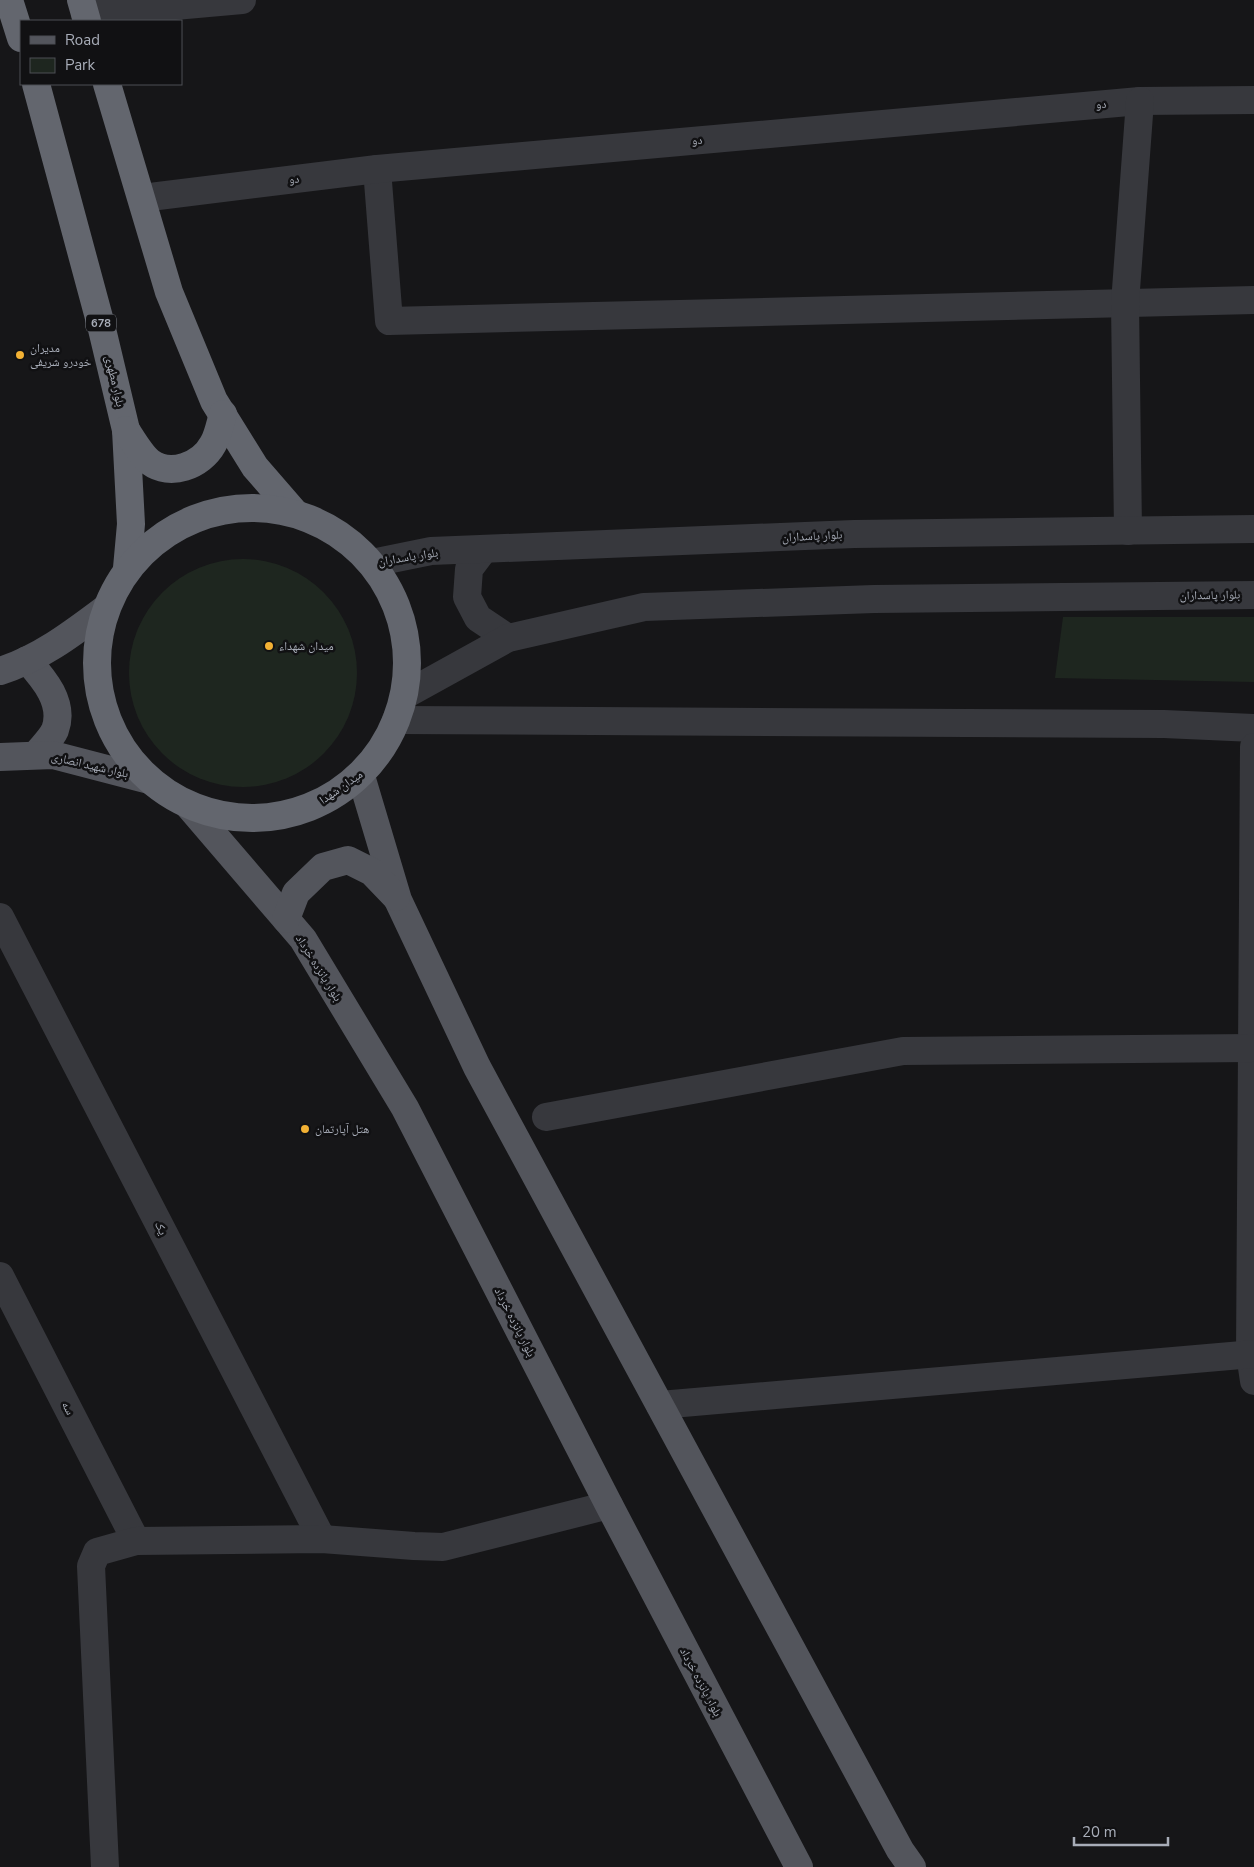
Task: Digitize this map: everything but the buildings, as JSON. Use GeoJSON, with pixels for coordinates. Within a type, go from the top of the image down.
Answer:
{"type":"FeatureCollection","features":[{"type":"Feature","properties":{"kind":"highway"},"geometry":{"type":"LineString","coordinates":[[9,0],[20,35]]}},
{"type":"Feature","properties":{"kind":"highway","name":"بلوار مطهری"},"geometry":{"type":"LineString","coordinates":[[36,85],[102,325],[126,430],[131,524],[128,568]]}},
{"type":"Feature","properties":{"kind":"highway"},"geometry":{"type":"LineString","coordinates":[[107,85],[169,292],[214,401],[255,467],[294,512]]}},
{"type":"Feature","properties":{"kind":"highway"},"geometry":{"type":"LineString","coordinates":[[126,430],[149,461],[166,469],[182,468],[202,459],[213,444],[222,414]]}},
{"type":"Feature","properties":{"kind":"highway","name":"میدان شهدا"},"geometry":{"type":"LineString","coordinates":[[248,506],[294,512],[337,532],[372,563],[396,603],[408,648],[405,695],[396,720],[389,739],[361,776],[323,802],[279,817],[232,818],[188,805],[149,780],[119,744],[100,701],[96,654],[105,609],[128,568],[161,535],[202,514],[248,506]]}},
{"type":"Feature","properties":{"kind":"main road"},"geometry":{"type":"LineString","coordinates":[[0,671],[16,666],[71,635],[105,609]]}},
{"type":"Feature","properties":{"kind":"main road"},"geometry":{"type":"LineString","coordinates":[[27,660],[52,694],[59,711],[55,731],[36,755]]}},
{"type":"Feature","properties":{"kind":"main road","name":"بلوار شهید انصاری"},"geometry":{"type":"LineString","coordinates":[[0,757],[53,755],[149,780]]}},
{"type":"Feature","properties":{"kind":"main road"},"geometry":{"type":"LineString","coordinates":[[361,776],[398,900],[477,1067],[900,1850],[912,1867]]}},
{"type":"Feature","properties":{"kind":"main road","name":"بلوار پانزده خرداد"},"geometry":{"type":"LineString","coordinates":[[188,805],[303,939],[405,1108],[609,1505],[799,1867]]}},
{"type":"Feature","properties":{"kind":"main road"},"geometry":{"type":"LineString","coordinates":[[286,919],[296,893],[322,867],[348,860],[372,872],[398,900]]}},
{"type":"Feature","properties":{"kind":"street"},"geometry":{"type":"LineString","coordinates":[[85,12],[242,0]]}},
{"type":"Feature","properties":{"kind":"street"},"geometry":{"type":"LineString","coordinates":[[1128,530],[1124,303],[1140,100]]}},
{"type":"Feature","properties":{"kind":"street","name":"دو"},"geometry":{"type":"LineString","coordinates":[[142,198],[377,169],[1140,100],[1254,100]]}},
{"type":"Feature","properties":{"kind":"street"},"geometry":{"type":"LineString","coordinates":[[377,169],[389,321],[1254,300]]}},
{"type":"Feature","properties":{"kind":"street","name":"بلوار پاسداران"},"geometry":{"type":"LineString","coordinates":[[372,563],[431,551],[854,534],[1254,529]]}},
{"type":"Feature","properties":{"kind":"street"},"geometry":{"type":"LineString","coordinates":[[484,549],[469,569],[467,597],[478,618],[508,638]]}},
{"type":"Feature","properties":{"kind":"street","name":"بلوار پاسداران"},"geometry":{"type":"LineString","coordinates":[[405,695],[508,638],[644,607],[874,598],[1254,595]]}},
{"type":"Feature","properties":{"kind":"street"},"geometry":{"type":"LineString","coordinates":[[396,720],[1164,724],[1254,728]]}},
{"type":"Feature","properties":{"kind":"street"},"geometry":{"type":"LineString","coordinates":[[1254,747],[1252,1048],[1252,1354],[1254,1381]]}},
{"type":"Feature","properties":{"kind":"street","name":"یک"},"geometry":{"type":"LineString","coordinates":[[0,917],[322,1539]]}},
{"type":"Feature","properties":{"kind":"street"},"geometry":{"type":"LineString","coordinates":[[546,1118],[903,1051],[1252,1048]]}},
{"type":"Feature","properties":{"kind":"street","name":"سه"},"geometry":{"type":"LineString","coordinates":[[0,1276],[136,1541]]}},
{"type":"Feature","properties":{"kind":"street"},"geometry":{"type":"LineString","coordinates":[[660,1405],[1252,1354]]}},
{"type":"Feature","properties":{"kind":"street"},"geometry":{"type":"LineString","coordinates":[[105,1867],[91,1566],[97,1552],[136,1541],[322,1539],[443,1547],[609,1505]]}},
{"type":"Feature","properties":{"kind":"green space"},"geometry":{"type":"Polygon","coordinates":[[[243,559],[265,561],[287,568],[306,578],[324,592],[338,610],[348,629],[355,651],[357,673],[355,695],[348,717],[338,736],[324,754],[306,768],[287,778],[265,785],[243,787],[221,785],[199,778],[180,768],[162,754],[148,736],[138,717],[131,695],[129,673],[131,651],[138,629],[148,610],[162,592],[180,578],[199,568],[221,561],[243,559]]]}},
{"type":"Feature","properties":{"kind":"green space"},"geometry":{"type":"Polygon","coordinates":[[[1063,617],[1254,617],[1254,682],[1055,678],[1063,617]]]}},
{"type":"Feature","properties":{"kind":"place","name":"مدیران خودرو شریفی"},"geometry":{"type":"Point","coordinates":[20,355]}},
{"type":"Feature","properties":{"kind":"place","name":"میدان شهداء"},"geometry":{"type":"Point","coordinates":[269,646]}},
{"type":"Feature","properties":{"kind":"place","name":"هتل آپارتمان"},"geometry":{"type":"Point","coordinates":[305,1129]}}]}
